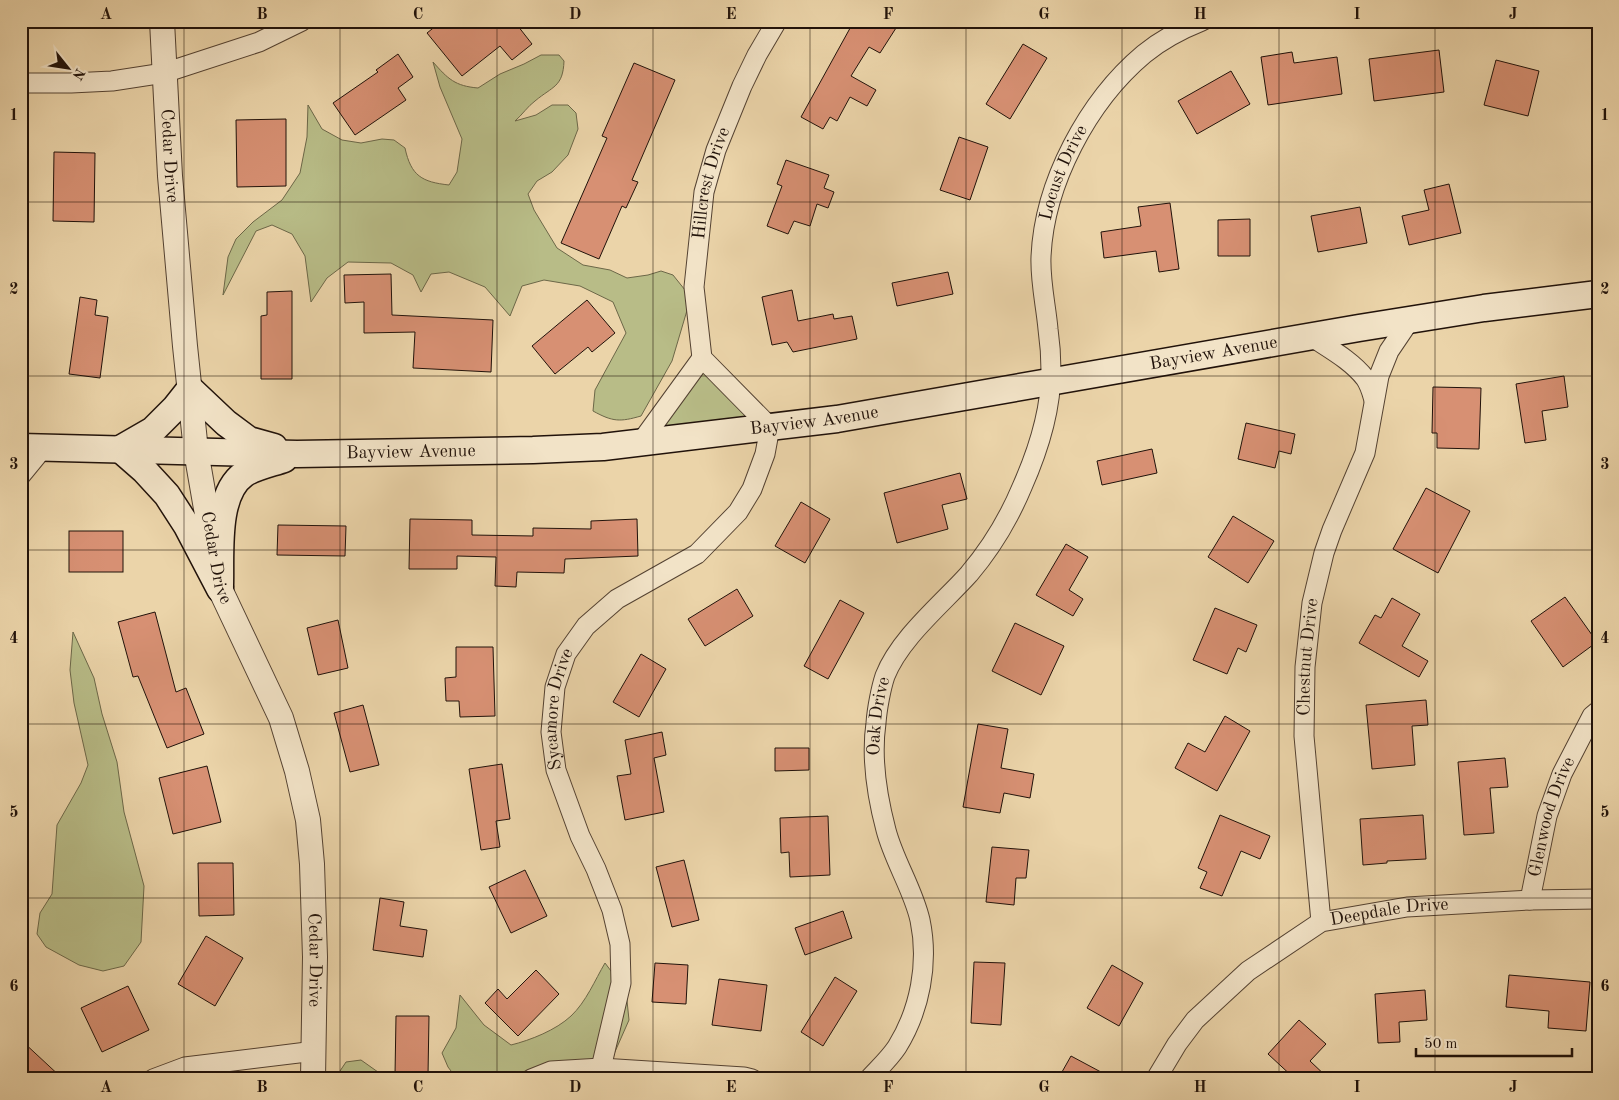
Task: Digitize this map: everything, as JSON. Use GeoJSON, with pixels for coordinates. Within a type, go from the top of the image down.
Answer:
{"type":"FeatureCollection","features":[{"type":"Feature","properties":{"kind":"main road","name":"Bayview Avenue"},"geometry":{"type":"LineString","coordinates":[[32,447],[297,454],[604,447],[837,419],[1410,320],[1484,308],[1598,294]]}},
{"type":"Feature","properties":{"kind":"main road"},"geometry":{"type":"LineString","coordinates":[[220,589],[187,526],[168,495],[120,449],[153,430],[175,408],[190,389],[226,424],[249,440],[297,454]]}},
{"type":"Feature","properties":{"kind":"main road"},"geometry":{"type":"LineString","coordinates":[[220,589],[221,527],[227,497],[233,486],[244,474],[297,454]]}},
{"type":"Feature","properties":{"kind":"street","name":"Cedar Drive"},"geometry":{"type":"LineString","coordinates":[[162,21],[170,176],[196,451],[220,589],[281,718],[297,771],[308,820],[312,864],[315,948],[314,1078]]}},
{"type":"Feature","properties":{"kind":"street"},"geometry":{"type":"LineString","coordinates":[[21,83],[112,81],[164,73],[259,42],[302,21]]}},
{"type":"Feature","properties":{"kind":"street","name":"Hillcrest Drive"},"geometry":{"type":"LineString","coordinates":[[702,358],[694,287],[704,192],[716,150],[742,86],[777,21]]}},
{"type":"Feature","properties":{"kind":"street","name":"Locust Drive"},"geometry":{"type":"LineString","coordinates":[[1050,381],[1052,373],[1049,336],[1040,262],[1042,232],[1052,193],[1072,144],[1111,87],[1145,53],[1181,30],[1202,21]]}},
{"type":"Feature","properties":{"kind":"street","name":"Chestnut Drive"},"geometry":{"type":"LineString","coordinates":[[1321,922],[1303,708],[1312,604],[1332,530],[1365,453],[1370,434],[1379,376],[1388,351],[1410,320]]}},
{"type":"Feature","properties":{"kind":"street","name":"Chestnut Drive"},"geometry":{"type":"LineString","coordinates":[[1312,337],[1359,371],[1366,379],[1374,400]]}},
{"type":"Feature","properties":{"kind":"street"},"geometry":{"type":"LineString","coordinates":[[641,442],[702,358],[770,427]]}},
{"type":"Feature","properties":{"kind":"street","name":"Oak Drive"},"geometry":{"type":"LineString","coordinates":[[869,1079],[896,1049],[916,1009],[922,977],[923,944],[920,919],[886,832],[877,788],[874,760],[876,724],[885,676],[904,643],[971,572],[996,538],[1015,505],[1030,469],[1047,413],[1050,381]]}},
{"type":"Feature","properties":{"kind":"street","name":"Sycamore Drive"},"geometry":{"type":"LineString","coordinates":[[601,1068],[621,983],[620,944],[612,910],[596,869],[580,836],[556,770],[551,732],[555,687],[566,654],[586,626],[617,600],[697,554],[738,512],[752,489],[765,454],[770,427]]}},
{"type":"Feature","properties":{"kind":"street"},"geometry":{"type":"LineString","coordinates":[[21,475],[32,447]]}},
{"type":"Feature","properties":{"kind":"street","name":"Glenwood Drive"},"geometry":{"type":"LineString","coordinates":[[1530,900],[1547,816],[1559,782],[1592,716],[1598,711]]}},
{"type":"Feature","properties":{"kind":"street","name":"Deepdale Drive"},"geometry":{"type":"LineString","coordinates":[[1156,1079],[1177,1044],[1195,1020],[1248,971],[1321,922],[1407,907],[1530,900],[1598,899]]}},
{"type":"Feature","properties":{"kind":"street"},"geometry":{"type":"LineString","coordinates":[[153,1079],[185,1067],[315,1052]]}},
{"type":"Feature","properties":{"kind":"street"},"geometry":{"type":"LineString","coordinates":[[531,1079],[551,1072],[601,1068],[752,1079]]}},
{"type":"Feature","properties":{"kind":"green space"},"geometry":{"type":"Polygon","coordinates":[[[541,55],[559,55],[564,61],[562,76],[556,85],[532,103],[515,121],[536,115],[552,105],[568,105],[576,113],[578,129],[568,155],[552,172],[537,181],[528,194],[534,210],[557,248],[583,265],[610,270],[627,278],[661,271],[673,275],[685,290],[688,307],[672,361],[641,416],[617,420],[593,411],[595,390],[626,333],[613,302],[580,286],[544,280],[522,286],[510,316],[485,287],[449,272],[431,274],[421,292],[413,275],[391,263],[348,262],[327,278],[311,302],[305,256],[292,234],[272,225],[256,231],[223,295],[228,257],[236,239],[253,222],[282,200],[300,173],[307,137],[308,105],[322,129],[342,140],[361,143],[382,139],[394,140],[405,148],[414,171],[419,176],[432,182],[449,185],[457,172],[462,139],[440,87],[433,62],[452,81],[478,88],[500,74],[541,55]]]}},
{"type":"Feature","properties":{"kind":"green space"},"geometry":{"type":"Polygon","coordinates":[[[703,363],[761,424],[649,438],[703,363]]]}},
{"type":"Feature","properties":{"kind":"green space"},"geometry":{"type":"Polygon","coordinates":[[[73,632],[94,678],[102,714],[117,762],[124,812],[144,886],[141,942],[124,966],[103,971],[79,965],[46,947],[37,934],[40,913],[52,894],[57,825],[81,783],[88,765],[74,703],[70,670],[73,632]]]}},
{"type":"Feature","properties":{"kind":"green space"},"geometry":{"type":"Polygon","coordinates":[[[605,963],[626,991],[629,1020],[614,1054],[610,1079],[457,1079],[448,1067],[442,1053],[456,1028],[460,995],[484,1025],[511,1045],[543,1034],[571,1016],[586,998],[605,963]]]}},
{"type":"Feature","properties":{"kind":"green space"},"geometry":{"type":"Polygon","coordinates":[[[361,1060],[387,1079],[338,1079],[340,1071],[346,1062],[361,1060]]]}},
{"type":"Feature","properties":{"kind":"building"},"geometry":{"type":"Polygon","coordinates":[[[442,21],[514,21],[532,44],[512,60],[500,46],[462,76],[427,33],[442,21]]]}},
{"type":"Feature","properties":{"kind":"building"},"geometry":{"type":"Polygon","coordinates":[[[854,21],[885,21],[896,28],[880,53],[869,47],[851,76],[876,90],[867,106],[850,97],[837,121],[830,117],[823,129],[801,117],[854,21]]]}},
{"type":"Feature","properties":{"kind":"building"},"geometry":{"type":"Polygon","coordinates":[[[1023,44],[1047,58],[1010,119],[986,104],[1023,44]]]}},
{"type":"Feature","properties":{"kind":"building"},"geometry":{"type":"Polygon","coordinates":[[[1439,50],[1444,92],[1374,101],[1369,59],[1439,50]]]}},
{"type":"Feature","properties":{"kind":"building"},"geometry":{"type":"Polygon","coordinates":[[[1292,52],[1294,63],[1337,57],[1342,94],[1268,105],[1261,57],[1292,52]]]}},
{"type":"Feature","properties":{"kind":"building"},"geometry":{"type":"Polygon","coordinates":[[[398,54],[413,77],[398,88],[406,100],[355,135],[333,103],[378,72],[376,70],[398,54]]]}},
{"type":"Feature","properties":{"kind":"building"},"geometry":{"type":"Polygon","coordinates":[[[1496,60],[1539,71],[1528,116],[1484,105],[1496,60]]]}},
{"type":"Feature","properties":{"kind":"building"},"geometry":{"type":"Polygon","coordinates":[[[634,63],[675,80],[632,180],[638,182],[626,208],[622,206],[599,259],[561,243],[607,138],[602,136],[634,63]]]}},
{"type":"Feature","properties":{"kind":"building"},"geometry":{"type":"Polygon","coordinates":[[[1231,71],[1250,104],[1197,134],[1178,101],[1231,71]]]}},
{"type":"Feature","properties":{"kind":"building"},"geometry":{"type":"Polygon","coordinates":[[[286,119],[286,186],[237,187],[236,120],[286,119]]]}},
{"type":"Feature","properties":{"kind":"building"},"geometry":{"type":"Polygon","coordinates":[[[959,137],[988,147],[970,200],[940,190],[959,137]]]}},
{"type":"Feature","properties":{"kind":"building"},"geometry":{"type":"Polygon","coordinates":[[[54,152],[95,153],[94,222],[53,221],[54,152]]]}},
{"type":"Feature","properties":{"kind":"building"},"geometry":{"type":"Polygon","coordinates":[[[786,160],[829,175],[824,188],[834,192],[828,208],[817,204],[810,226],[794,221],[788,234],[767,226],[782,186],[777,184],[786,160]]]}},
{"type":"Feature","properties":{"kind":"building"},"geometry":{"type":"Polygon","coordinates":[[[1449,184],[1461,233],[1409,245],[1402,216],[1429,210],[1424,190],[1449,184]]]}},
{"type":"Feature","properties":{"kind":"building"},"geometry":{"type":"Polygon","coordinates":[[[1170,203],[1179,269],[1159,272],[1156,251],[1104,258],[1101,232],[1141,226],[1138,207],[1170,203]]]}},
{"type":"Feature","properties":{"kind":"building"},"geometry":{"type":"Polygon","coordinates":[[[1360,207],[1367,243],[1318,252],[1311,216],[1360,207]]]}},
{"type":"Feature","properties":{"kind":"building"},"geometry":{"type":"Polygon","coordinates":[[[1250,219],[1250,256],[1218,256],[1218,220],[1250,219]]]}},
{"type":"Feature","properties":{"kind":"building"},"geometry":{"type":"Polygon","coordinates":[[[948,272],[953,294],[897,306],[892,283],[948,272]]]}},
{"type":"Feature","properties":{"kind":"building"},"geometry":{"type":"Polygon","coordinates":[[[391,274],[392,315],[493,320],[491,372],[413,368],[415,332],[364,333],[364,302],[345,303],[344,275],[391,274]]]}},
{"type":"Feature","properties":{"kind":"building"},"geometry":{"type":"Polygon","coordinates":[[[792,290],[798,321],[833,314],[834,319],[852,316],[857,339],[793,352],[787,342],[772,345],[762,297],[792,290]]]}},
{"type":"Feature","properties":{"kind":"building"},"geometry":{"type":"Polygon","coordinates":[[[292,291],[292,379],[261,379],[261,316],[267,315],[267,292],[292,291]]]}},
{"type":"Feature","properties":{"kind":"building"},"geometry":{"type":"Polygon","coordinates":[[[80,297],[97,300],[95,315],[108,317],[100,378],[69,374],[80,297]]]}},
{"type":"Feature","properties":{"kind":"building"},"geometry":{"type":"Polygon","coordinates":[[[587,300],[615,333],[592,352],[588,347],[555,374],[532,346],[587,300]]]}},
{"type":"Feature","properties":{"kind":"building"},"geometry":{"type":"Polygon","coordinates":[[[1564,376],[1568,407],[1542,411],[1546,440],[1525,443],[1516,384],[1564,376]]]}},
{"type":"Feature","properties":{"kind":"building"},"geometry":{"type":"Polygon","coordinates":[[[1433,387],[1481,388],[1479,449],[1437,448],[1437,433],[1432,433],[1433,387]]]}},
{"type":"Feature","properties":{"kind":"building"},"geometry":{"type":"Polygon","coordinates":[[[1246,423],[1295,434],[1291,454],[1279,451],[1275,468],[1238,459],[1246,423]]]}},
{"type":"Feature","properties":{"kind":"building"},"geometry":{"type":"Polygon","coordinates":[[[1152,449],[1157,473],[1102,485],[1097,461],[1152,449]]]}},
{"type":"Feature","properties":{"kind":"building"},"geometry":{"type":"Polygon","coordinates":[[[960,473],[967,499],[942,505],[948,529],[897,543],[884,493],[960,473]]]}},
{"type":"Feature","properties":{"kind":"building"},"geometry":{"type":"Polygon","coordinates":[[[1426,488],[1470,511],[1438,573],[1393,549],[1426,488]]]}},
{"type":"Feature","properties":{"kind":"building"},"geometry":{"type":"Polygon","coordinates":[[[801,502],[830,519],[805,563],[775,546],[801,502]]]}},
{"type":"Feature","properties":{"kind":"building"},"geometry":{"type":"Polygon","coordinates":[[[1233,516],[1274,541],[1248,583],[1208,557],[1233,516]]]}},
{"type":"Feature","properties":{"kind":"building"},"geometry":{"type":"Polygon","coordinates":[[[410,519],[472,520],[472,535],[533,536],[533,528],[591,529],[591,521],[637,519],[638,556],[565,559],[564,573],[517,572],[516,587],[495,586],[496,557],[457,556],[457,569],[409,569],[410,519]]]}},
{"type":"Feature","properties":{"kind":"building"},"geometry":{"type":"Polygon","coordinates":[[[278,525],[346,526],[345,556],[277,555],[278,525]]]}},
{"type":"Feature","properties":{"kind":"building"},"geometry":{"type":"Polygon","coordinates":[[[69,531],[123,531],[123,572],[69,572],[69,531]]]}},
{"type":"Feature","properties":{"kind":"building"},"geometry":{"type":"Polygon","coordinates":[[[1066,544],[1088,557],[1069,590],[1083,599],[1073,616],[1036,595],[1066,544]]]}},
{"type":"Feature","properties":{"kind":"building"},"geometry":{"type":"Polygon","coordinates":[[[737,589],[753,616],[705,646],[688,619],[737,589]]]}},
{"type":"Feature","properties":{"kind":"building"},"geometry":{"type":"Polygon","coordinates":[[[1565,597],[1597,642],[1563,667],[1531,621],[1565,597]]]}},
{"type":"Feature","properties":{"kind":"building"},"geometry":{"type":"Polygon","coordinates":[[[1392,598],[1420,614],[1402,646],[1428,661],[1419,677],[1359,643],[1375,615],[1381,618],[1392,598]]]}},
{"type":"Feature","properties":{"kind":"building"},"geometry":{"type":"Polygon","coordinates":[[[840,600],[864,613],[828,679],[804,666],[840,600]]]}},
{"type":"Feature","properties":{"kind":"building"},"geometry":{"type":"Polygon","coordinates":[[[1215,608],[1257,625],[1246,652],[1238,648],[1227,674],[1193,660],[1215,608]]]}},
{"type":"Feature","properties":{"kind":"building"},"geometry":{"type":"Polygon","coordinates":[[[155,612],[176,692],[186,688],[204,734],[167,748],[138,676],[133,677],[118,622],[155,612]]]}},
{"type":"Feature","properties":{"kind":"building"},"geometry":{"type":"Polygon","coordinates":[[[338,620],[348,668],[318,675],[307,628],[338,620]]]}},
{"type":"Feature","properties":{"kind":"building"},"geometry":{"type":"Polygon","coordinates":[[[1015,623],[1064,646],[1041,695],[992,671],[1015,623]]]}},
{"type":"Feature","properties":{"kind":"building"},"geometry":{"type":"Polygon","coordinates":[[[456,647],[493,647],[495,716],[460,717],[459,701],[446,701],[445,678],[456,677],[456,647]]]}},
{"type":"Feature","properties":{"kind":"building"},"geometry":{"type":"Polygon","coordinates":[[[641,654],[666,669],[639,717],[613,702],[641,654]]]}},
{"type":"Feature","properties":{"kind":"building"},"geometry":{"type":"Polygon","coordinates":[[[1426,700],[1428,725],[1412,726],[1415,765],[1372,769],[1366,705],[1426,700]]]}},
{"type":"Feature","properties":{"kind":"building"},"geometry":{"type":"Polygon","coordinates":[[[363,705],[379,765],[350,772],[334,713],[363,705]]]}},
{"type":"Feature","properties":{"kind":"building"},"geometry":{"type":"Polygon","coordinates":[[[1225,716],[1250,731],[1217,791],[1175,768],[1188,743],[1205,752],[1225,716]]]}},
{"type":"Feature","properties":{"kind":"building"},"geometry":{"type":"Polygon","coordinates":[[[978,724],[1008,729],[1001,768],[1034,774],[1030,798],[1004,793],[1000,813],[963,807],[978,724]]]}},
{"type":"Feature","properties":{"kind":"building"},"geometry":{"type":"Polygon","coordinates":[[[662,732],[666,755],[654,758],[664,812],[625,820],[617,776],[631,774],[625,740],[662,732]]]}},
{"type":"Feature","properties":{"kind":"building"},"geometry":{"type":"Polygon","coordinates":[[[775,748],[809,748],[809,770],[775,771],[775,748]]]}},
{"type":"Feature","properties":{"kind":"building"},"geometry":{"type":"Polygon","coordinates":[[[1505,758],[1508,787],[1490,788],[1494,833],[1464,835],[1458,762],[1505,758]]]}},
{"type":"Feature","properties":{"kind":"building"},"geometry":{"type":"Polygon","coordinates":[[[502,764],[510,819],[496,821],[500,847],[481,850],[469,769],[502,764]]]}},
{"type":"Feature","properties":{"kind":"building"},"geometry":{"type":"Polygon","coordinates":[[[207,766],[221,822],[173,834],[159,778],[207,766]]]}},
{"type":"Feature","properties":{"kind":"building"},"geometry":{"type":"Polygon","coordinates":[[[1220,815],[1270,836],[1260,859],[1241,851],[1222,896],[1200,888],[1207,872],[1198,868],[1220,815]]]}},
{"type":"Feature","properties":{"kind":"building"},"geometry":{"type":"Polygon","coordinates":[[[1423,815],[1426,859],[1387,861],[1387,863],[1363,865],[1360,819],[1423,815]]]}},
{"type":"Feature","properties":{"kind":"building"},"geometry":{"type":"Polygon","coordinates":[[[828,816],[830,875],[790,877],[789,852],[781,853],[780,818],[828,816]]]}},
{"type":"Feature","properties":{"kind":"building"},"geometry":{"type":"Polygon","coordinates":[[[992,847],[1029,850],[1026,878],[1016,878],[1014,905],[986,902],[992,847]]]}},
{"type":"Feature","properties":{"kind":"building"},"geometry":{"type":"Polygon","coordinates":[[[684,860],[699,920],[672,927],[656,867],[684,860]]]}},
{"type":"Feature","properties":{"kind":"building"},"geometry":{"type":"Polygon","coordinates":[[[198,863],[233,863],[234,915],[199,916],[198,863]]]}},
{"type":"Feature","properties":{"kind":"building"},"geometry":{"type":"Polygon","coordinates":[[[525,870],[547,916],[511,933],[489,887],[525,870]]]}},
{"type":"Feature","properties":{"kind":"building"},"geometry":{"type":"Polygon","coordinates":[[[380,898],[404,902],[400,926],[427,930],[423,957],[373,950],[380,898]]]}},
{"type":"Feature","properties":{"kind":"building"},"geometry":{"type":"Polygon","coordinates":[[[843,911],[852,938],[805,955],[795,928],[843,911]]]}},
{"type":"Feature","properties":{"kind":"building"},"geometry":{"type":"Polygon","coordinates":[[[206,936],[243,958],[215,1006],[178,984],[206,936]]]}},
{"type":"Feature","properties":{"kind":"building"},"geometry":{"type":"Polygon","coordinates":[[[974,962],[1005,963],[1001,1025],[971,1023],[974,962]]]}},
{"type":"Feature","properties":{"kind":"building"},"geometry":{"type":"Polygon","coordinates":[[[655,963],[688,965],[686,1004],[652,1002],[655,963]]]}},
{"type":"Feature","properties":{"kind":"building"},"geometry":{"type":"Polygon","coordinates":[[[1112,965],[1143,983],[1119,1026],[1087,1008],[1112,965]]]}},
{"type":"Feature","properties":{"kind":"building"},"geometry":{"type":"Polygon","coordinates":[[[536,970],[559,994],[518,1036],[485,1003],[498,989],[507,999],[536,970]]]}},
{"type":"Feature","properties":{"kind":"building"},"geometry":{"type":"Polygon","coordinates":[[[1509,975],[1590,982],[1586,1031],[1548,1028],[1549,1011],[1506,1007],[1509,975]]]}},
{"type":"Feature","properties":{"kind":"building"},"geometry":{"type":"Polygon","coordinates":[[[835,977],[857,991],[823,1046],[801,1032],[835,977]]]}},
{"type":"Feature","properties":{"kind":"building"},"geometry":{"type":"Polygon","coordinates":[[[719,979],[767,985],[761,1031],[712,1025],[719,979]]]}},
{"type":"Feature","properties":{"kind":"building"},"geometry":{"type":"Polygon","coordinates":[[[128,986],[149,1030],[102,1052],[81,1008],[128,986]]]}},
{"type":"Feature","properties":{"kind":"building"},"geometry":{"type":"Polygon","coordinates":[[[1425,990],[1427,1020],[1399,1022],[1400,1042],[1378,1043],[1375,994],[1425,990]]]}},
{"type":"Feature","properties":{"kind":"building"},"geometry":{"type":"Polygon","coordinates":[[[396,1016],[429,1016],[428,1075],[395,1075],[396,1016]]]}},
{"type":"Feature","properties":{"kind":"building"},"geometry":{"type":"Polygon","coordinates":[[[1299,1020],[1326,1044],[1310,1061],[1329,1079],[1295,1079],[1268,1054],[1299,1020]]]}},
{"type":"Feature","properties":{"kind":"building"},"geometry":{"type":"Polygon","coordinates":[[[21,1040],[63,1079],[21,1079],[21,1040]]]}},
{"type":"Feature","properties":{"kind":"building"},"geometry":{"type":"Polygon","coordinates":[[[1071,1056],[1114,1079],[1058,1079],[1071,1056]]]}}]}
